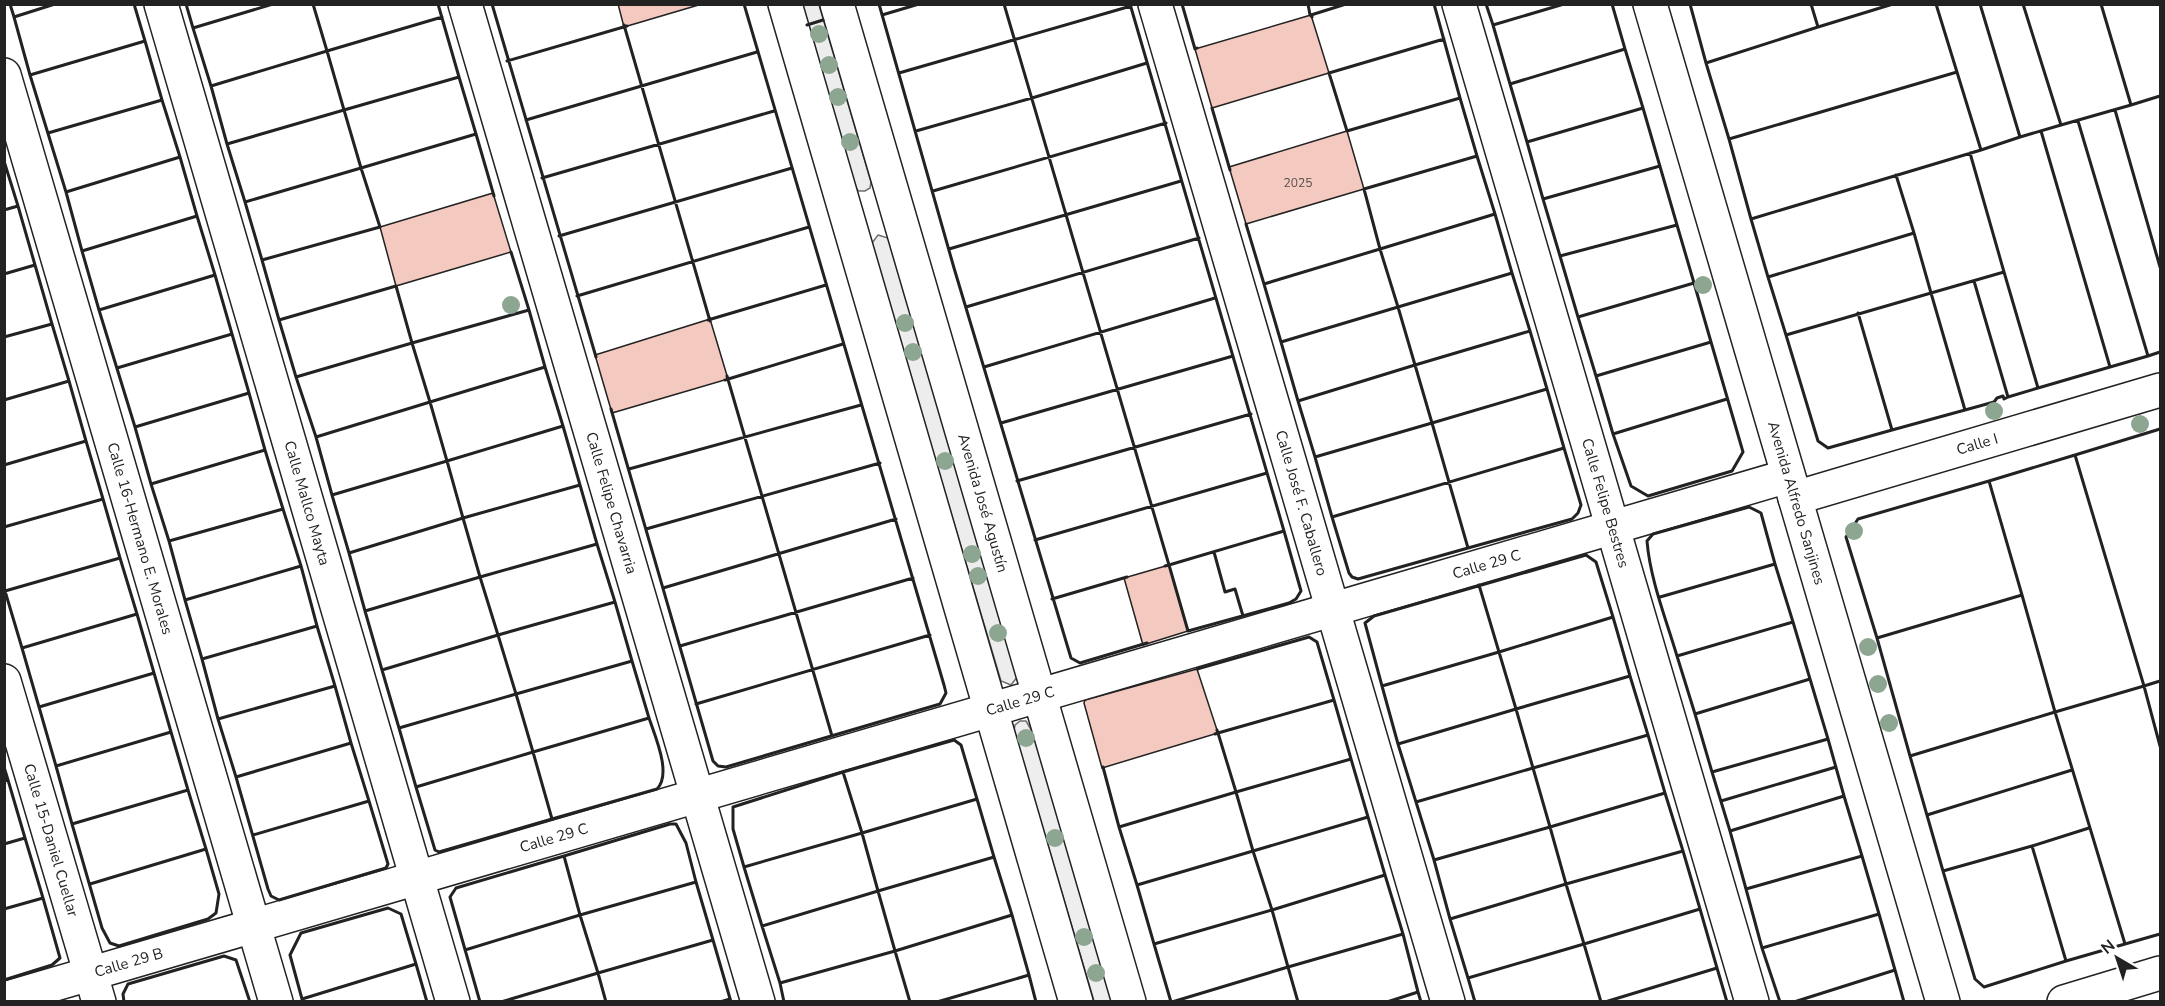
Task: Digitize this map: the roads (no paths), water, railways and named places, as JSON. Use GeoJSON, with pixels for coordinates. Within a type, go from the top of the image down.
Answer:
{"type":"FeatureCollection","features":[{"type":"Feature","properties":{"kind":"street","name":"Calle Mallco Mayta"},"geometry":{"type":"LineString","coordinates":[[161,4],[453,1002]]}},
{"type":"Feature","properties":{"kind":"street","name":"Calle Felipe Chavarria"},"geometry":{"type":"LineString","coordinates":[[465,4],[758,1002]]}},
{"type":"Feature","properties":{"kind":"street"},"geometry":{"type":"LineString","coordinates":[[784,4],[1076,1002]]}},
{"type":"Feature","properties":{"kind":"street","name":"Avenida José Agustín"},"geometry":{"type":"LineString","coordinates":[[837,4],[1129,1002]]}},
{"type":"Feature","properties":{"kind":"street","name":"Calle José F. Caballero"},"geometry":{"type":"LineString","coordinates":[[1155,4],[1448,1002]]}},
{"type":"Feature","properties":{"kind":"street","name":"Calle Felipe Bestres"},"geometry":{"type":"LineString","coordinates":[[1459,4],[1752,1002]]}},
{"type":"Feature","properties":{"kind":"street","name":"Avenida Alfredo Sanjines"},"geometry":{"type":"LineString","coordinates":[[1650,4],[1943,1002]]}},
{"type":"Feature","properties":{"kind":"street","name":"Calle 16-Hermano E. Morales"},"geometry":{"type":"LineString","coordinates":[[4,75],[276,1002]]}},
{"type":"Feature","properties":{"kind":"street"},"geometry":{"type":"LineString","coordinates":[[848,220],[897,206]]}},
{"type":"Feature","properties":{"kind":"street","name":"Calle I"},"geometry":{"type":"LineString","coordinates":[[1792,487],[2160,390]]}},
{"type":"Feature","properties":{"kind":"street","name":"Calle 29 C"},"geometry":{"type":"LineString","coordinates":[[253,926],[1613,527],[1792,487]]}},
{"type":"Feature","properties":{"kind":"street","name":"Calle 15-Daniel Cuellar"},"geometry":{"type":"LineString","coordinates":[[4,681],[95,987]]}},
{"type":"Feature","properties":{"kind":"street","name":"Calle 29 B"},"geometry":{"type":"LineString","coordinates":[[4,999],[95,987],[253,926]]}},
{"type":"Feature","properties":{"kind":"street"},"geometry":{"type":"LineString","coordinates":[[2064,1002],[2160,973]]}}]}
